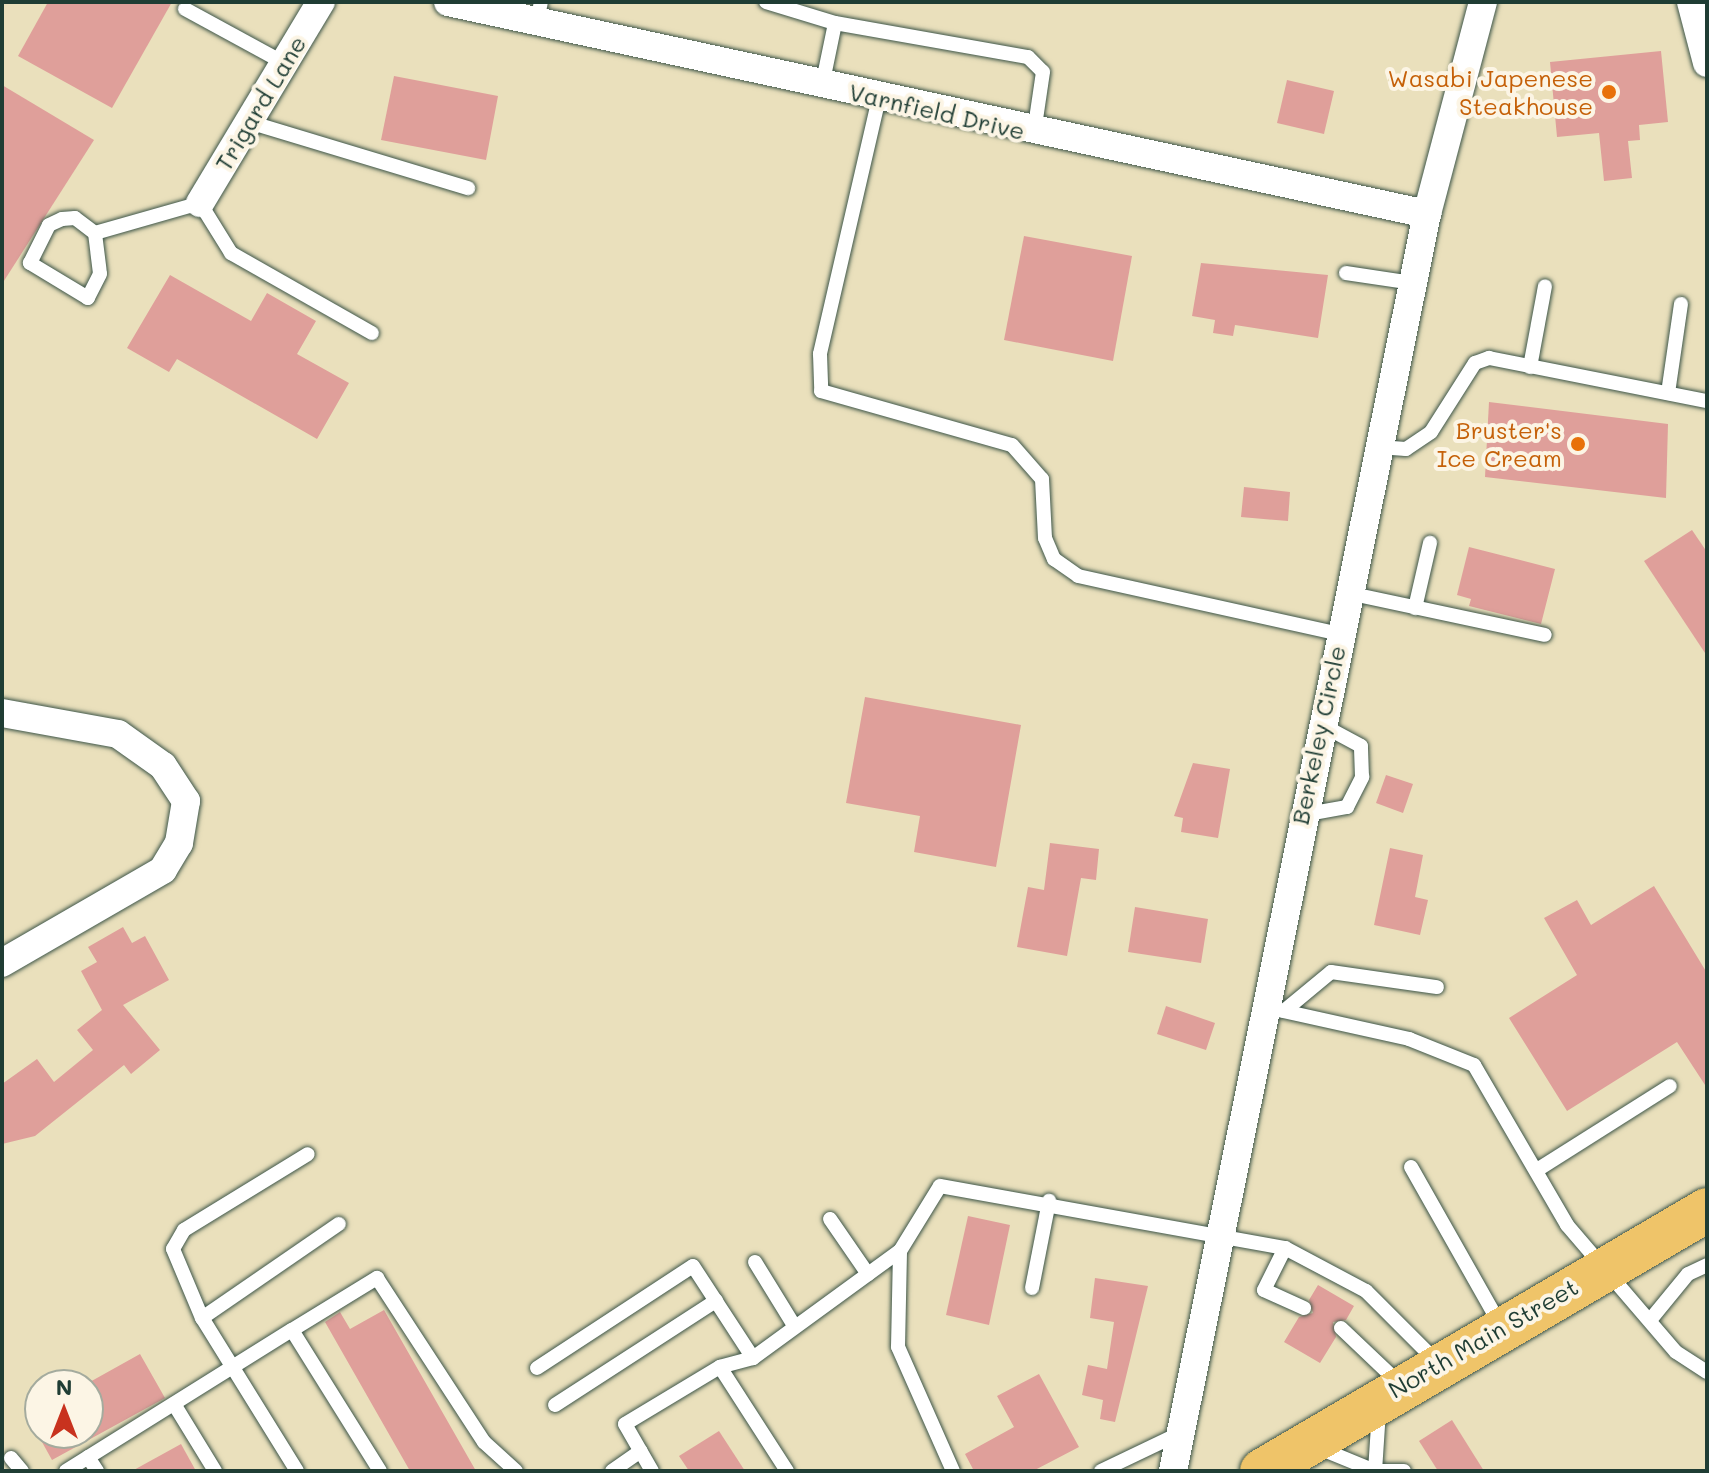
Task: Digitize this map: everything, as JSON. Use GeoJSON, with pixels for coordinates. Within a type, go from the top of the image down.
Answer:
{"type":"FeatureCollection","features":[{"type":"Feature","properties":{"kind":"main road","name":"North Main Street"},"geometry":{"type":"LineString","coordinates":[[1262,1471],[1501,1326],[1707,1210]]}},
{"type":"Feature","properties":{"kind":"street","name":"Trigard Lane"},"geometry":{"type":"LineString","coordinates":[[200,203],[321,2]]}},
{"type":"Feature","properties":{"kind":"street","name":"Varnfield Drive"},"geometry":{"type":"LineString","coordinates":[[448,2],[539,12],[822,86],[1427,214]]}},
{"type":"Feature","properties":{"kind":"street","name":"Berkeley Circle"},"geometry":{"type":"LineString","coordinates":[[1173,1471],[1174,1436],[1216,1233],[1273,1009],[1302,815],[1347,593],[1427,214],[1483,2]]}},
{"type":"Feature","properties":{"kind":"street"},"geometry":{"type":"LineString","coordinates":[[1691,2],[1707,63]]}},
{"type":"Feature","properties":{"kind":"street"},"geometry":{"type":"LineString","coordinates":[[2,713],[118,734],[163,766],[186,801],[179,843],[163,870],[2,963]]}},
{"type":"Feature","properties":{"kind":"lane"},"geometry":{"type":"LineString","coordinates":[[766,2],[835,23],[1028,57],[1043,72],[1034,133]]}},
{"type":"Feature","properties":{"kind":"lane"},"geometry":{"type":"LineString","coordinates":[[185,9],[284,63]]}},
{"type":"Feature","properties":{"kind":"lane"},"geometry":{"type":"LineString","coordinates":[[822,86],[835,23]]}},
{"type":"Feature","properties":{"kind":"lane"},"geometry":{"type":"LineString","coordinates":[[879,98],[820,354],[821,391],[1012,445],[1042,479],[1045,538],[1054,559],[1078,576],[1339,634]]}},
{"type":"Feature","properties":{"kind":"lane"},"geometry":{"type":"LineString","coordinates":[[249,122],[468,188]]}},
{"type":"Feature","properties":{"kind":"lane"},"geometry":{"type":"LineString","coordinates":[[95,233],[200,203],[231,253],[372,333]]}},
{"type":"Feature","properties":{"kind":"lane"},"geometry":{"type":"LineString","coordinates":[[75,218],[95,233],[100,274],[88,298],[30,263],[49,225],[62,219],[75,218]]}},
{"type":"Feature","properties":{"kind":"lane"},"geometry":{"type":"LineString","coordinates":[[1346,273],[1413,283]]}},
{"type":"Feature","properties":{"kind":"lane"},"geometry":{"type":"LineString","coordinates":[[1530,367],[1545,286]]}},
{"type":"Feature","properties":{"kind":"lane"},"geometry":{"type":"LineString","coordinates":[[1668,393],[1681,304]]}},
{"type":"Feature","properties":{"kind":"lane"},"geometry":{"type":"LineString","coordinates":[[1378,447],[1406,449],[1431,432],[1475,363],[1530,367],[1707,401]]}},
{"type":"Feature","properties":{"kind":"lane"},"geometry":{"type":"LineString","coordinates":[[1415,608],[1430,543]]}},
{"type":"Feature","properties":{"kind":"lane"},"geometry":{"type":"LineString","coordinates":[[1347,593],[1545,635]]}},
{"type":"Feature","properties":{"kind":"lane"},"geometry":{"type":"LineString","coordinates":[[1302,815],[1347,807],[1362,777],[1361,746],[1320,724]]}},
{"type":"Feature","properties":{"kind":"lane"},"geometry":{"type":"LineString","coordinates":[[1273,1009],[1331,972],[1437,987]]}},
{"type":"Feature","properties":{"kind":"lane"},"geometry":{"type":"LineString","coordinates":[[1273,1009],[1409,1039],[1474,1065],[1567,1225],[1651,1319],[1676,1352],[1707,1372]]}},
{"type":"Feature","properties":{"kind":"lane"},"geometry":{"type":"LineString","coordinates":[[1537,1170],[1670,1086]]}},
{"type":"Feature","properties":{"kind":"lane"},"geometry":{"type":"LineString","coordinates":[[297,1471],[231,1368],[176,1271],[176,1240],[308,1154]]}},
{"type":"Feature","properties":{"kind":"lane"},"geometry":{"type":"LineString","coordinates":[[1411,1167],[1501,1326]]}},
{"type":"Feature","properties":{"kind":"lane"},"geometry":{"type":"LineString","coordinates":[[652,1471],[625,1424],[720,1367],[753,1358],[900,1251],[940,1186],[1049,1201],[1285,1248],[1366,1291],[1406,1382],[1375,1471]]}},
{"type":"Feature","properties":{"kind":"lane"},"geometry":{"type":"LineString","coordinates":[[1032,1288],[1049,1201]]}},
{"type":"Feature","properties":{"kind":"lane"},"geometry":{"type":"LineString","coordinates":[[830,1219],[868,1274]]}},
{"type":"Feature","properties":{"kind":"lane"},"geometry":{"type":"LineString","coordinates":[[202,1318],[339,1224]]}},
{"type":"Feature","properties":{"kind":"lane"},"geometry":{"type":"LineString","coordinates":[[1285,1248],[1264,1290],[1304,1308]]}},
{"type":"Feature","properties":{"kind":"lane"},"geometry":{"type":"LineString","coordinates":[[900,1251],[898,1347],[953,1471]]}},
{"type":"Feature","properties":{"kind":"lane"},"geometry":{"type":"LineString","coordinates":[[755,1262],[795,1327]]}},
{"type":"Feature","properties":{"kind":"lane"},"geometry":{"type":"LineString","coordinates":[[1651,1319],[1688,1274],[1707,1265]]}},
{"type":"Feature","properties":{"kind":"lane"},"geometry":{"type":"LineString","coordinates":[[537,1368],[693,1266],[753,1358]]}},
{"type":"Feature","properties":{"kind":"lane"},"geometry":{"type":"LineString","coordinates":[[66,1471],[377,1278],[484,1442],[516,1471]]}},
{"type":"Feature","properties":{"kind":"lane"},"geometry":{"type":"LineString","coordinates":[[555,1405],[716,1301]]}},
{"type":"Feature","properties":{"kind":"lane"},"geometry":{"type":"LineString","coordinates":[[1341,1328],[1406,1382]]}},
{"type":"Feature","properties":{"kind":"lane"},"geometry":{"type":"LineString","coordinates":[[292,1330],[380,1471]]}},
{"type":"Feature","properties":{"kind":"lane"},"geometry":{"type":"LineString","coordinates":[[720,1367],[787,1471]]}},
{"type":"Feature","properties":{"kind":"lane"},"geometry":{"type":"LineString","coordinates":[[174,1404],[215,1471]]}},
{"type":"Feature","properties":{"kind":"lane"},"geometry":{"type":"LineString","coordinates":[[1101,1471],[1174,1436]]}},
{"type":"Feature","properties":{"kind":"lane"},"geometry":{"type":"LineString","coordinates":[[1307,1444],[1375,1471],[1404,1471]]}},
{"type":"Feature","properties":{"kind":"lane"},"geometry":{"type":"LineString","coordinates":[[612,1471],[641,1451]]}},
{"type":"Feature","properties":{"kind":"lane"},"geometry":{"type":"LineString","coordinates":[[88,1457],[97,1471]]}},
{"type":"Feature","properties":{"kind":"lane"},"geometry":{"type":"LineString","coordinates":[[11,1458],[22,1471]]}},
{"type":"Feature","properties":{"kind":"building"},"geometry":{"type":"Polygon","coordinates":[[[48,2],[172,2],[112,108],[18,56],[48,2]]]}},
{"type":"Feature","properties":{"kind":"building","name":"Wasabi Japenese Steakhouse"},"geometry":{"type":"Polygon","coordinates":[[[1661,51],[1668,122],[1639,125],[1640,140],[1628,141],[1632,178],[1604,181],[1599,133],[1557,137],[1550,62],[1661,51]]]}},
{"type":"Feature","properties":{"kind":"building"},"geometry":{"type":"Polygon","coordinates":[[[394,76],[498,96],[486,160],[381,140],[394,76]]]}},
{"type":"Feature","properties":{"kind":"building"},"geometry":{"type":"Polygon","coordinates":[[[1287,80],[1334,91],[1324,134],[1277,123],[1287,80]]]}},
{"type":"Feature","properties":{"kind":"building"},"geometry":{"type":"Polygon","coordinates":[[[2,85],[94,140],[2,284],[2,85]]]}},
{"type":"Feature","properties":{"kind":"building"},"geometry":{"type":"Polygon","coordinates":[[[1024,236],[1132,256],[1113,361],[1004,340],[1024,236]]]}},
{"type":"Feature","properties":{"kind":"building"},"geometry":{"type":"Polygon","coordinates":[[[1201,263],[1328,275],[1318,338],[1235,325],[1233,336],[1213,333],[1215,320],[1192,316],[1201,263]]]}},
{"type":"Feature","properties":{"kind":"building"},"geometry":{"type":"Polygon","coordinates":[[[170,275],[251,321],[267,293],[316,321],[297,354],[349,383],[317,439],[177,359],[169,372],[127,348],[170,275]]]}},
{"type":"Feature","properties":{"kind":"building","name":"Bruster's Ice Cream"},"geometry":{"type":"Polygon","coordinates":[[[1489,402],[1668,424],[1666,498],[1485,477],[1489,402]]]}},
{"type":"Feature","properties":{"kind":"building"},"geometry":{"type":"Polygon","coordinates":[[[1244,487],[1290,492],[1288,521],[1241,517],[1244,487]]]}},
{"type":"Feature","properties":{"kind":"building"},"geometry":{"type":"Polygon","coordinates":[[[1692,530],[1707,552],[1707,656],[1644,561],[1692,530]]]}},
{"type":"Feature","properties":{"kind":"building"},"geometry":{"type":"Polygon","coordinates":[[[1469,547],[1555,569],[1541,624],[1469,606],[1471,599],[1457,595],[1469,547]]]}},
{"type":"Feature","properties":{"kind":"building"},"geometry":{"type":"Polygon","coordinates":[[[865,697],[1021,725],[996,867],[914,852],[920,816],[846,803],[865,697]]]}},
{"type":"Feature","properties":{"kind":"building"},"geometry":{"type":"Polygon","coordinates":[[[1193,763],[1230,769],[1218,838],[1181,832],[1183,818],[1174,816],[1193,763]]]}},
{"type":"Feature","properties":{"kind":"building"},"geometry":{"type":"Polygon","coordinates":[[[1386,775],[1413,784],[1403,813],[1376,803],[1386,775]]]}},
{"type":"Feature","properties":{"kind":"building"},"geometry":{"type":"Polygon","coordinates":[[[1050,843],[1099,849],[1096,880],[1081,878],[1067,956],[1017,947],[1028,887],[1044,890],[1050,843]]]}},
{"type":"Feature","properties":{"kind":"building"},"geometry":{"type":"Polygon","coordinates":[[[1390,848],[1423,855],[1415,897],[1428,900],[1420,935],[1374,925],[1390,848]]]}},
{"type":"Feature","properties":{"kind":"building"},"geometry":{"type":"Polygon","coordinates":[[[1654,886],[1707,973],[1707,1088],[1677,1042],[1567,1111],[1509,1018],[1577,975],[1544,918],[1577,900],[1591,925],[1654,886]]]}},
{"type":"Feature","properties":{"kind":"building"},"geometry":{"type":"Polygon","coordinates":[[[1135,907],[1208,919],[1201,963],[1128,952],[1135,907]]]}},
{"type":"Feature","properties":{"kind":"building"},"geometry":{"type":"Polygon","coordinates":[[[123,927],[132,943],[145,936],[169,980],[123,1005],[160,1050],[131,1074],[124,1065],[35,1136],[2,1144],[2,1084],[37,1059],[54,1082],[93,1050],[77,1030],[102,1010],[81,971],[97,962],[88,947],[123,927]]]}},
{"type":"Feature","properties":{"kind":"building"},"geometry":{"type":"Polygon","coordinates":[[[1166,1006],[1215,1023],[1206,1050],[1157,1034],[1166,1006]]]}},
{"type":"Feature","properties":{"kind":"building"},"geometry":{"type":"Polygon","coordinates":[[[968,1216],[1010,1225],[989,1325],[946,1315],[968,1216]]]}},
{"type":"Feature","properties":{"kind":"building"},"geometry":{"type":"Polygon","coordinates":[[[1095,1278],[1148,1286],[1115,1422],[1100,1419],[1103,1400],[1082,1395],[1088,1365],[1107,1369],[1114,1322],[1090,1318],[1095,1278]]]}},
{"type":"Feature","properties":{"kind":"building"},"geometry":{"type":"Polygon","coordinates":[[[1318,1285],[1354,1306],[1346,1320],[1333,1322],[1336,1337],[1320,1363],[1284,1342],[1299,1317],[1313,1313],[1309,1300],[1318,1285]]]}},
{"type":"Feature","properties":{"kind":"building"},"geometry":{"type":"Polygon","coordinates":[[[384,1310],[476,1471],[410,1471],[325,1322],[340,1312],[350,1329],[384,1310]]]}},
{"type":"Feature","properties":{"kind":"building"},"geometry":{"type":"Polygon","coordinates":[[[140,1354],[165,1398],[104,1431],[104,1374],[140,1354]]]}},
{"type":"Feature","properties":{"kind":"building"},"geometry":{"type":"Polygon","coordinates":[[[1039,1374],[1079,1447],[1033,1471],[974,1471],[965,1454],[1014,1427],[997,1396],[1039,1374]]]}},
{"type":"Feature","properties":{"kind":"building"},"geometry":{"type":"Polygon","coordinates":[[[1452,1420],[1484,1471],[1438,1471],[1419,1441],[1452,1420]]]}},
{"type":"Feature","properties":{"kind":"building"},"geometry":{"type":"Polygon","coordinates":[[[719,1431],[745,1471],[689,1471],[679,1456],[719,1431]]]}},
{"type":"Feature","properties":{"kind":"building"},"geometry":{"type":"Polygon","coordinates":[[[181,1444],[196,1471],[132,1471],[181,1444]]]}},
{"type":"Feature","properties":{"kind":"building"},"geometry":{"type":"Polygon","coordinates":[[[46,1449],[72,1449],[52,1460],[46,1449]]]}},
{"type":"Feature","properties":{"kind":"place","name":"Wasabi Japenese Steakhouse"},"geometry":{"type":"Point","coordinates":[1609,92]}},
{"type":"Feature","properties":{"kind":"place","name":"Bruster's Ice Cream"},"geometry":{"type":"Point","coordinates":[1578,444]}}]}
